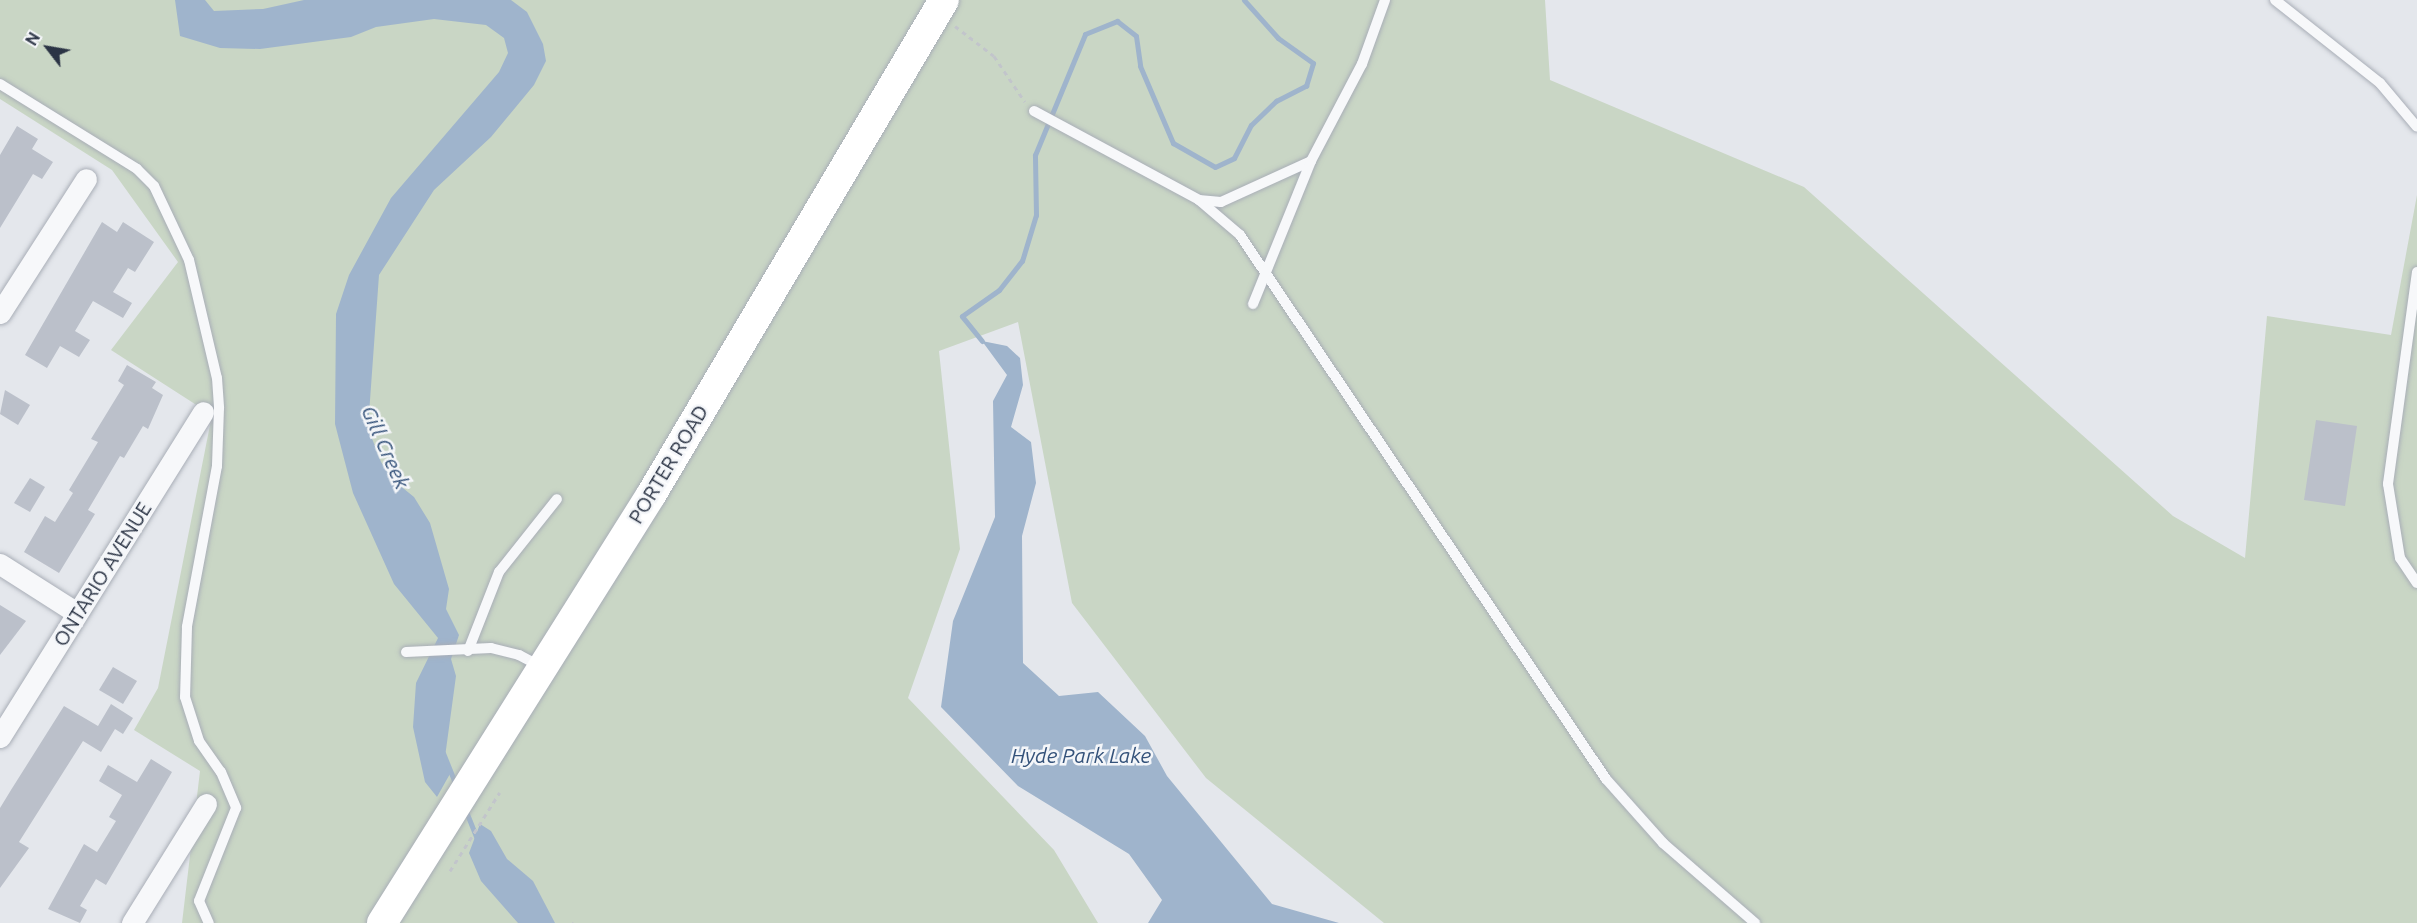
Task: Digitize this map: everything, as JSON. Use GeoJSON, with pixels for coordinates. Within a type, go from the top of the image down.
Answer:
{"type":"FeatureCollection","features":[{"type":"Feature","properties":{"kind":"main road","name":"PORTER ROAD"},"geometry":{"type":"LineString","coordinates":[[382,923],[657,484],[940,8]]}},
{"type":"Feature","properties":{"kind":"street"},"geometry":{"type":"LineString","coordinates":[[0,313],[86,179]]}},
{"type":"Feature","properties":{"kind":"street","name":"ONTARIO AVENUE"},"geometry":{"type":"LineString","coordinates":[[0,736],[203,412]]}},
{"type":"Feature","properties":{"kind":"street"},"geometry":{"type":"LineString","coordinates":[[0,564],[77,613]]}},
{"type":"Feature","properties":{"kind":"street"},"geometry":{"type":"LineString","coordinates":[[132,923],[206,804]]}},
{"type":"Feature","properties":{"kind":"lane"},"geometry":{"type":"LineString","coordinates":[[1253,304],[1266,267],[1311,161],[1362,64],[1385,0]]}},
{"type":"Feature","properties":{"kind":"lane"},"geometry":{"type":"LineString","coordinates":[[2275,0],[2380,83],[2417,127]]}},
{"type":"Feature","properties":{"kind":"lane"},"geometry":{"type":"LineString","coordinates":[[0,84],[136,169],[154,186],[189,260],[217,378],[219,408],[218,465],[187,627],[184,697],[199,741],[221,772],[236,808],[200,901],[209,923]]}},
{"type":"Feature","properties":{"kind":"lane"},"geometry":{"type":"LineString","coordinates":[[1034,111],[1054,124],[1199,200],[1240,235],[1266,267],[1606,779],[1663,843],[1755,923]]}},
{"type":"Feature","properties":{"kind":"lane"},"geometry":{"type":"LineString","coordinates":[[1199,200],[1221,202],[1311,161]]}},
{"type":"Feature","properties":{"kind":"lane"},"geometry":{"type":"LineString","coordinates":[[2417,272],[2388,484],[2400,558],[2417,583]]}},
{"type":"Feature","properties":{"kind":"lane"},"geometry":{"type":"LineString","coordinates":[[468,651],[499,572],[557,499]]}},
{"type":"Feature","properties":{"kind":"lane"},"geometry":{"type":"LineString","coordinates":[[406,652],[468,651],[491,648],[519,655],[542,668]]}},
{"type":"Feature","properties":{"kind":"path"},"geometry":{"type":"LineString","coordinates":[[940,8],[994,56],[1034,111]]}},
{"type":"Feature","properties":{"kind":"path"},"geometry":{"type":"LineString","coordinates":[[450,871],[500,792]]}},
{"type":"Feature","properties":{"kind":"green space"},"geometry":{"type":"Polygon","coordinates":[[[0,0],[1545,0],[1550,80],[1804,187],[2173,516],[2245,558],[2267,316],[2391,335],[2417,195],[2417,923],[1384,923],[1206,778],[1072,603],[1018,322],[939,351],[960,549],[908,698],[1054,850],[1098,923],[182,923],[200,771],[134,730],[158,688],[212,415],[111,350],[178,262],[112,170],[0,99],[0,0]]]}},
{"type":"Feature","properties":{"kind":"water"},"geometry":{"type":"Polygon","coordinates":[[[175,0],[205,0],[214,11],[263,9],[304,0],[511,0],[527,12],[543,44],[546,61],[534,85],[491,137],[434,190],[379,275],[368,428],[381,462],[393,480],[414,497],[430,523],[449,589],[446,609],[459,635],[451,659],[456,676],[445,757],[451,772],[437,797],[425,782],[413,727],[416,683],[438,638],[394,584],[353,493],[335,424],[336,314],[349,275],[391,198],[499,72],[508,53],[504,38],[486,25],[434,19],[376,27],[351,37],[260,49],[220,48],[180,36],[175,0]]]}},
{"type":"Feature","properties":{"kind":"water","name":"Hyde Park Lake"},"geometry":{"type":"Polygon","coordinates":[[[982,341],[1007,346],[1020,358],[1023,385],[1011,427],[1031,442],[1036,483],[1022,536],[1023,663],[1059,696],[1098,692],[1145,736],[1167,776],[1272,904],[1339,923],[1148,923],[1162,900],[1129,854],[1018,786],[941,707],[953,621],[995,517],[993,401],[1007,375],[982,341]]]}},
{"type":"Feature","properties":{"kind":"water"},"geometry":{"type":"Polygon","coordinates":[[[480,824],[491,831],[507,859],[533,881],[555,923],[518,923],[481,881],[469,853],[480,824]]]}},
{"type":"Feature","properties":{"kind":"building"},"geometry":{"type":"Polygon","coordinates":[[[17,126],[38,139],[32,149],[53,162],[42,179],[33,174],[0,228],[0,155],[17,126]]]}},
{"type":"Feature","properties":{"kind":"building"},"geometry":{"type":"Polygon","coordinates":[[[102,222],[117,232],[123,222],[154,242],[135,272],[128,268],[113,292],[132,303],[123,318],[93,301],[75,331],[90,340],[79,357],[60,346],[47,368],[25,355],[102,222]]]}},
{"type":"Feature","properties":{"kind":"building"},"geometry":{"type":"Polygon","coordinates":[[[127,365],[156,382],[152,388],[163,395],[148,429],[143,426],[124,458],[120,456],[88,510],[95,514],[59,573],[24,552],[45,516],[55,522],[73,493],[69,490],[98,442],[91,439],[124,385],[118,381],[127,365]]]}},
{"type":"Feature","properties":{"kind":"building"},"geometry":{"type":"Polygon","coordinates":[[[5,390],[30,405],[18,425],[0,414],[5,390]]]}},
{"type":"Feature","properties":{"kind":"building"},"geometry":{"type":"Polygon","coordinates":[[[2316,420],[2357,426],[2345,506],[2304,500],[2316,420]]]}},
{"type":"Feature","properties":{"kind":"building"},"geometry":{"type":"Polygon","coordinates":[[[30,478],[45,487],[30,512],[14,503],[30,478]]]}},
{"type":"Feature","properties":{"kind":"building"},"geometry":{"type":"Polygon","coordinates":[[[0,605],[26,621],[0,655],[0,605]]]}},
{"type":"Feature","properties":{"kind":"building"},"geometry":{"type":"Polygon","coordinates":[[[113,667],[137,681],[123,704],[99,690],[113,667]]]}},
{"type":"Feature","properties":{"kind":"building"},"geometry":{"type":"Polygon","coordinates":[[[111,704],[133,718],[123,734],[115,729],[101,752],[83,741],[19,842],[29,848],[0,888],[0,808],[64,706],[98,726],[111,704]]]}},
{"type":"Feature","properties":{"kind":"building"},"geometry":{"type":"Polygon","coordinates":[[[151,759],[172,772],[106,885],[96,879],[80,906],[87,910],[80,923],[48,909],[84,844],[97,852],[116,821],[109,817],[122,795],[99,781],[108,765],[137,782],[151,759]]]}},
{"type":"Feature","properties":{"kind":"waterway"},"geometry":{"type":"LineString","coordinates":[[982,341],[962,316],[999,290],[1022,261],[1036,215],[1035,155],[1085,34],[1117,21],[1136,36],[1140,66],[1173,143],[1215,167],[1234,158],[1251,125],[1276,101],[1306,86],[1313,63],[1278,38],[1244,0]]}},
{"type":"Feature","properties":{"kind":"waterway","name":"Gill Creek"},"geometry":{"type":"LineString","coordinates":[[443,753],[456,786]]}},
{"type":"Feature","properties":{"kind":"waterway","name":"Gill Creek"},"geometry":{"type":"LineString","coordinates":[[465,809],[478,842]]}}]}
